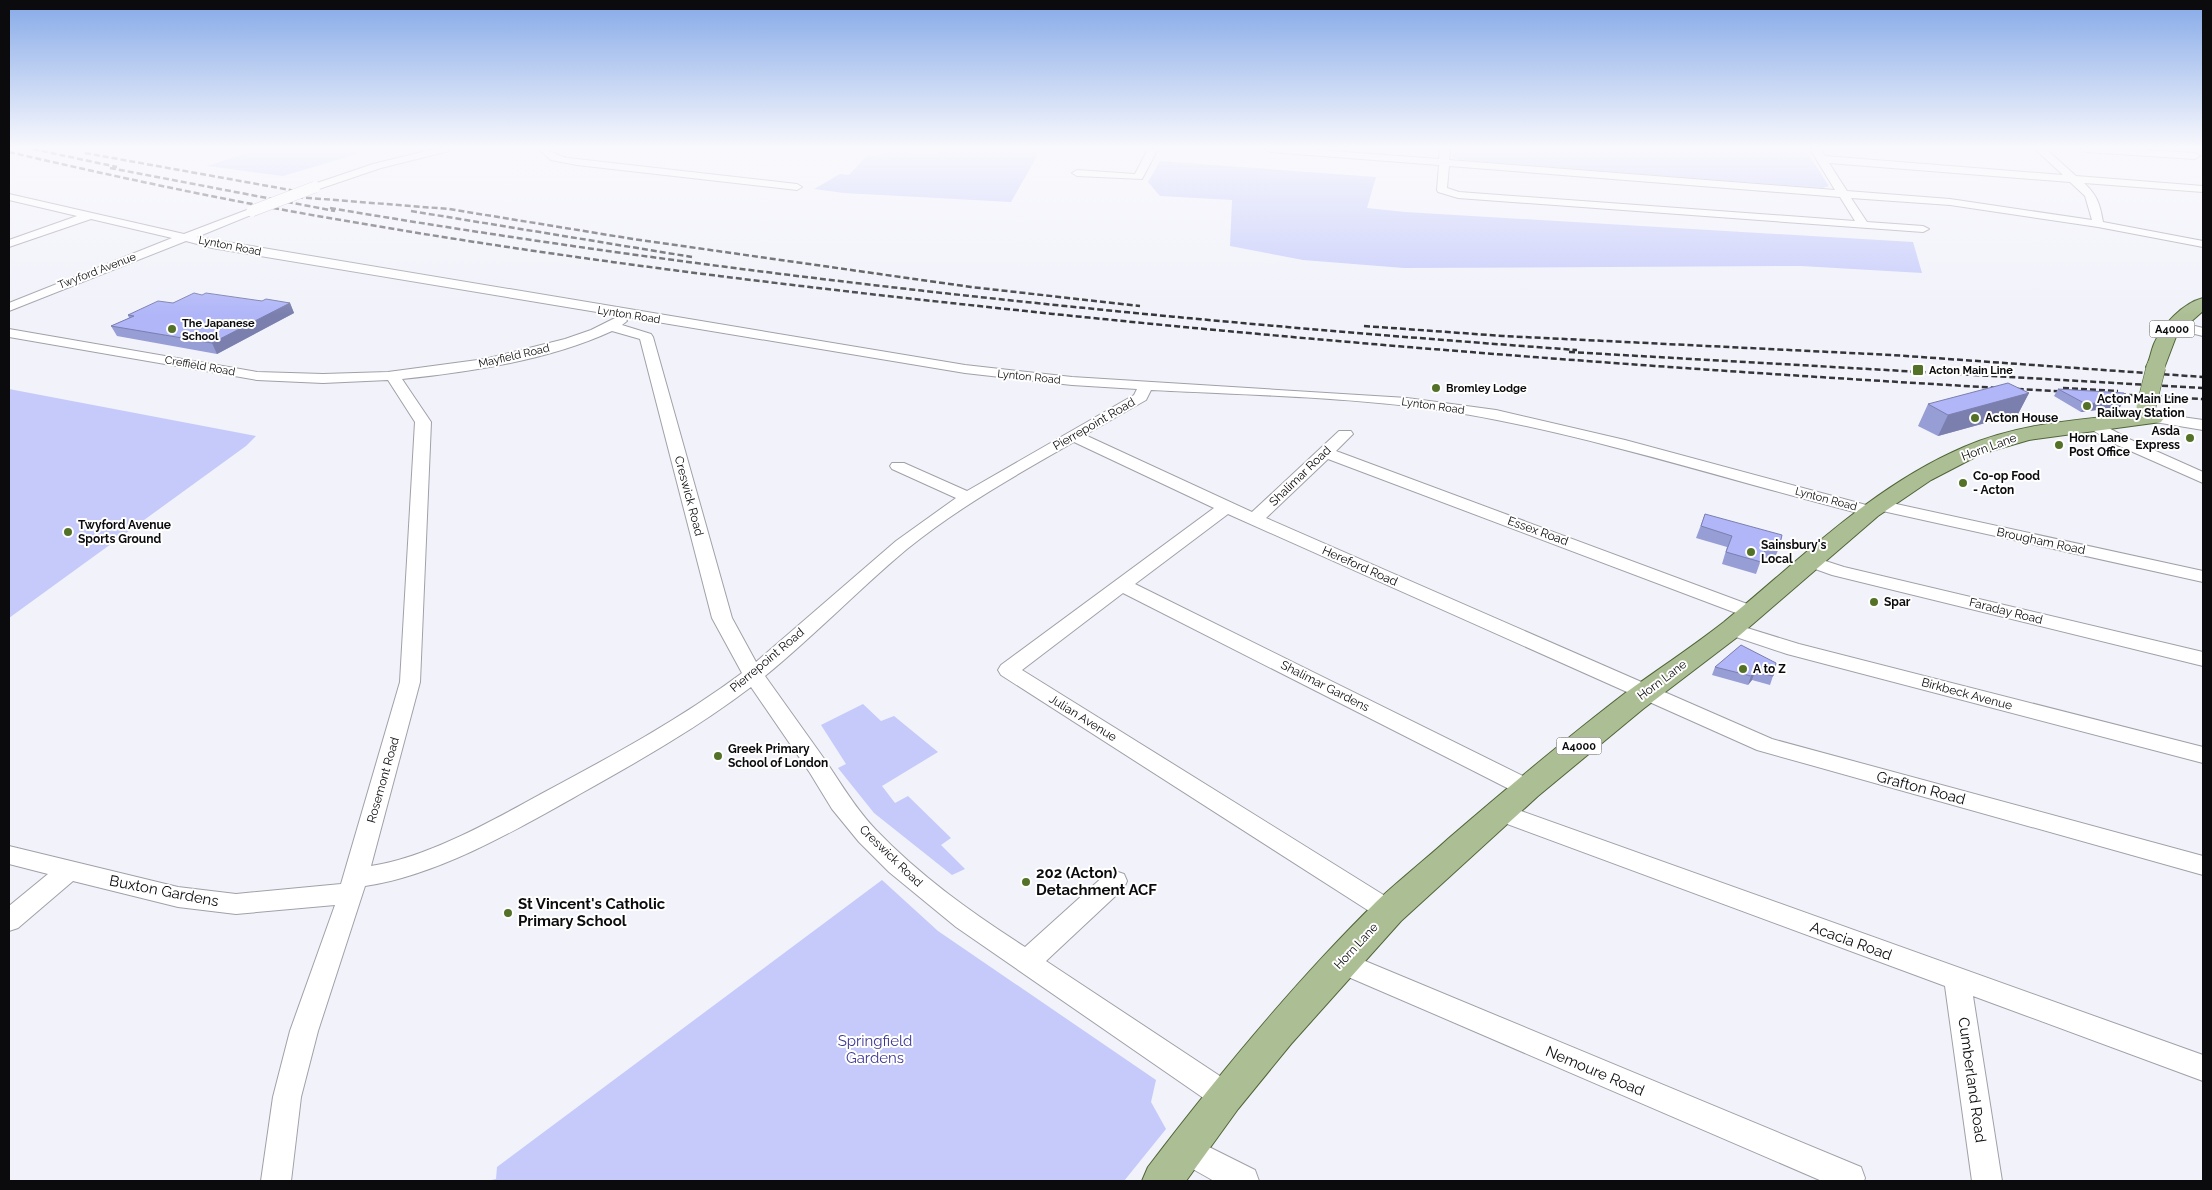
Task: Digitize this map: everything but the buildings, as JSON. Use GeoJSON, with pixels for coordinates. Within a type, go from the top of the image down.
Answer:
{"type":"FeatureCollection","features":[{"type":"Feature","properties":{"kind":"main road","name":"A4000"},"geometry":{"type":"LineString","coordinates":[[2150,413],[2156,367],[2163,343],[2174,325],[2183,316],[2203,303]]}},
{"type":"Feature","properties":{"kind":"main road","name":"Horn Lane"},"geometry":{"type":"LineString","coordinates":[[1162,1181],[1225,1096],[1278,1032],[1388,911],[1527,788],[1646,692],[1741,620],[1874,508],[1923,475],[1974,450],[2026,434],[2094,425],[2150,413]]}},
{"type":"Feature","properties":{"kind":"street"},"geometry":{"type":"LineString","coordinates":[[41,205],[186,237]]}},
{"type":"Feature","properties":{"kind":"street","name":"Twyford Avenue"},"geometry":{"type":"LineString","coordinates":[[9,307],[271,205]]}},
{"type":"Feature","properties":{"kind":"street"},"geometry":{"type":"LineString","coordinates":[[1577,205],[1923,229]]}},
{"type":"Feature","properties":{"kind":"street"},"geometry":{"type":"LineString","coordinates":[[1850,205],[1863,225]]}},
{"type":"Feature","properties":{"kind":"street"},"geometry":{"type":"LineString","coordinates":[[1974,205],[2098,224],[2203,244]]}},
{"type":"Feature","properties":{"kind":"street"},"geometry":{"type":"LineString","coordinates":[[2094,205],[2098,224]]}},
{"type":"Feature","properties":{"kind":"street"},"geometry":{"type":"LineString","coordinates":[[9,244],[89,216]]}},
{"type":"Feature","properties":{"kind":"street","name":"Lynton Road"},"geometry":{"type":"LineString","coordinates":[[186,237],[222,246],[965,369],[1072,381],[1407,402],[1496,415],[1619,443],[1874,508]]}},
{"type":"Feature","properties":{"kind":"street","name":"Mayfield Road"},"geometry":{"type":"LineString","coordinates":[[393,377],[435,372],[573,342],[596,334],[630,315]]}},
{"type":"Feature","properties":{"kind":"street"},"geometry":{"type":"LineString","coordinates":[[2174,325],[2203,332]]}},
{"type":"Feature","properties":{"kind":"street","name":"Creswick Road"},"geometry":{"type":"LineString","coordinates":[[611,326],[646,337],[722,618],[753,675],[818,767],[826,782],[867,836],[932,894],[1027,962],[1225,1096]]}},
{"type":"Feature","properties":{"kind":"street","name":"Creffield Road"},"geometry":{"type":"LineString","coordinates":[[9,333],[257,376],[298,379],[393,377]]}},
{"type":"Feature","properties":{"kind":"street","name":"Rosemont Road"},"geometry":{"type":"LineString","coordinates":[[276,1181],[287,1097],[304,1031],[353,885],[410,682],[423,422],[393,377]]}},
{"type":"Feature","properties":{"kind":"street","name":"Pierrepoint Road"},"geometry":{"type":"LineString","coordinates":[[353,885],[402,868],[518,818],[622,760],[720,699],[753,675],[925,526],[1141,397],[1145,386]]}},
{"type":"Feature","properties":{"kind":"street"},"geometry":{"type":"LineString","coordinates":[[2150,413],[2203,425]]}},
{"type":"Feature","properties":{"kind":"street"},"geometry":{"type":"LineString","coordinates":[[2094,425],[2122,442],[2203,478]]}},
{"type":"Feature","properties":{"kind":"street","name":"Shalimar Road"},"geometry":{"type":"LineString","coordinates":[[1254,519],[1345,434]]}},
{"type":"Feature","properties":{"kind":"street","name":"Hereford Road"},"geometry":{"type":"LineString","coordinates":[[1074,436],[1226,507],[1646,692]]}},
{"type":"Feature","properties":{"kind":"street","name":"Essex Road"},"geometry":{"type":"LineString","coordinates":[[1325,452],[1741,620]]}},
{"type":"Feature","properties":{"kind":"street"},"geometry":{"type":"LineString","coordinates":[[898,466],[969,498]]}},
{"type":"Feature","properties":{"kind":"street","name":"Julian Avenue"},"geometry":{"type":"LineString","coordinates":[[1226,507],[1008,670],[1388,911]]}},
{"type":"Feature","properties":{"kind":"street","name":"Brougham Road"},"geometry":{"type":"LineString","coordinates":[[1874,508],[2203,576]]}},
{"type":"Feature","properties":{"kind":"street","name":"Faraday Road"},"geometry":{"type":"LineString","coordinates":[[1810,561],[1838,570],[2203,659]]}},
{"type":"Feature","properties":{"kind":"street","name":"Shalimar Gardens"},"geometry":{"type":"LineString","coordinates":[[1122,585],[1527,788]]}},
{"type":"Feature","properties":{"kind":"street","name":"Birkbeck Avenue"},"geometry":{"type":"LineString","coordinates":[[1741,620],[1794,649],[2203,755]]}},
{"type":"Feature","properties":{"kind":"street","name":"Grafton Road"},"geometry":{"type":"LineString","coordinates":[[1646,692],[1765,745],[2203,866]]}},
{"type":"Feature","properties":{"kind":"street","name":"Acacia Road"},"geometry":{"type":"LineString","coordinates":[[1499,812],[2203,1068]]}},
{"type":"Feature","properties":{"kind":"street","name":"Buxton Gardens"},"geometry":{"type":"LineString","coordinates":[[9,855],[178,897],[236,904],[353,885]]}},
{"type":"Feature","properties":{"kind":"street"},"geometry":{"type":"LineString","coordinates":[[9,920],[68,871]]}},
{"type":"Feature","properties":{"kind":"street"},"geometry":{"type":"LineString","coordinates":[[1027,962],[1115,881]]}},
{"type":"Feature","properties":{"kind":"street","name":"Nemoure Road"},"geometry":{"type":"LineString","coordinates":[[1341,962],[1850,1178]]}},
{"type":"Feature","properties":{"kind":"street","name":"Cumberland Road"},"geometry":{"type":"LineString","coordinates":[[1957,979],[1987,1181]]}},
{"type":"Feature","properties":{"kind":"street"},"geometry":{"type":"LineString","coordinates":[[1185,1149],[1244,1181]]}},
{"type":"Feature","properties":{"kind":"green space"},"geometry":{"type":"Polygon","coordinates":[[[1232,205],[1368,205],[1367,208],[1405,212],[1913,242],[1922,273],[1801,266],[1404,268],[1303,260],[1230,246],[1232,205]]]}},
{"type":"Feature","properties":{"kind":"green space","name":"Twyford Avenue Sports Ground"},"geometry":{"type":"Polygon","coordinates":[[[9,389],[256,436],[246,446],[9,618],[9,389]]]}},
{"type":"Feature","properties":{"kind":"green space"},"geometry":{"type":"Polygon","coordinates":[[[863,704],[881,721],[894,716],[938,752],[882,786],[895,803],[908,796],[951,838],[941,845],[965,869],[952,875],[874,813],[838,768],[846,764],[821,725],[863,704]]]}},
{"type":"Feature","properties":{"kind":"green space","name":"Springfield Gardens"},"geometry":{"type":"Polygon","coordinates":[[[882,880],[938,931],[1156,1080],[1151,1102],[1166,1129],[1124,1181],[487,1181],[496,1179],[497,1167],[882,880]]]}},
{"type":"Feature","properties":{"kind":"railway"},"geometry":{"type":"LineString","coordinates":[[254,205],[506,247],[667,269],[827,289],[1123,321],[1529,357],[2071,392]]}},
{"type":"Feature","properties":{"kind":"railway"},"geometry":{"type":"LineString","coordinates":[[301,205],[335,211]]}},
{"type":"Feature","properties":{"kind":"railway"},"geometry":{"type":"LineString","coordinates":[[392,205],[449,209],[633,239],[971,287],[1140,306]]}},
{"type":"Feature","properties":{"kind":"railway"},"geometry":{"type":"LineString","coordinates":[[330,208],[640,256],[952,294],[1264,325],[1577,350]]}},
{"type":"Feature","properties":{"kind":"railway"},"geometry":{"type":"LineString","coordinates":[[411,211],[692,257]]}},
{"type":"Feature","properties":{"kind":"railway"},"geometry":{"type":"LineString","coordinates":[[1364,326],[1503,336],[1892,355],[2203,377]]}},
{"type":"Feature","properties":{"kind":"railway"},"geometry":{"type":"LineString","coordinates":[[1569,352],[2203,388]]}},
{"type":"Feature","properties":{"kind":"railway"},"geometry":{"type":"LineString","coordinates":[[2063,388],[2118,391]]}},
{"type":"Feature","properties":{"kind":"railway"},"geometry":{"type":"LineString","coordinates":[[2111,394],[2203,399]]}},
{"type":"Feature","properties":{"kind":"place","name":"The Japanese School"},"geometry":{"type":"Point","coordinates":[172,329]}},
{"type":"Feature","properties":{"kind":"place","name":"Acton Main Line"},"geometry":{"type":"Point","coordinates":[1918,370]}},
{"type":"Feature","properties":{"kind":"place","name":"Bromley Lodge"},"geometry":{"type":"Point","coordinates":[1436,388]}},
{"type":"Feature","properties":{"kind":"place","name":"Acton Main Line Railway Station"},"geometry":{"type":"Point","coordinates":[2087,406]}},
{"type":"Feature","properties":{"kind":"place","name":"Acton House"},"geometry":{"type":"Point","coordinates":[1975,418]}},
{"type":"Feature","properties":{"kind":"place","name":"Asda Express"},"geometry":{"type":"Point","coordinates":[2190,438]}},
{"type":"Feature","properties":{"kind":"place","name":"Horn Lane Post Office"},"geometry":{"type":"Point","coordinates":[2059,445]}},
{"type":"Feature","properties":{"kind":"place","name":"Co-op Food - Acton"},"geometry":{"type":"Point","coordinates":[1963,483]}},
{"type":"Feature","properties":{"kind":"place","name":"Twyford Avenue Sports Ground"},"geometry":{"type":"Point","coordinates":[68,532]}},
{"type":"Feature","properties":{"kind":"place","name":"Sainsbury's Local"},"geometry":{"type":"Point","coordinates":[1751,552]}},
{"type":"Feature","properties":{"kind":"place","name":"Spar"},"geometry":{"type":"Point","coordinates":[1874,602]}},
{"type":"Feature","properties":{"kind":"place","name":"A to Z"},"geometry":{"type":"Point","coordinates":[1743,669]}},
{"type":"Feature","properties":{"kind":"place","name":"Greek Primary School of London"},"geometry":{"type":"Point","coordinates":[718,756]}},
{"type":"Feature","properties":{"kind":"place","name":"202 (Acton) Detachment ACF"},"geometry":{"type":"Point","coordinates":[1026,882]}},
{"type":"Feature","properties":{"kind":"place","name":"St Vincent's Catholic Primary School"},"geometry":{"type":"Point","coordinates":[508,913]}}]}
